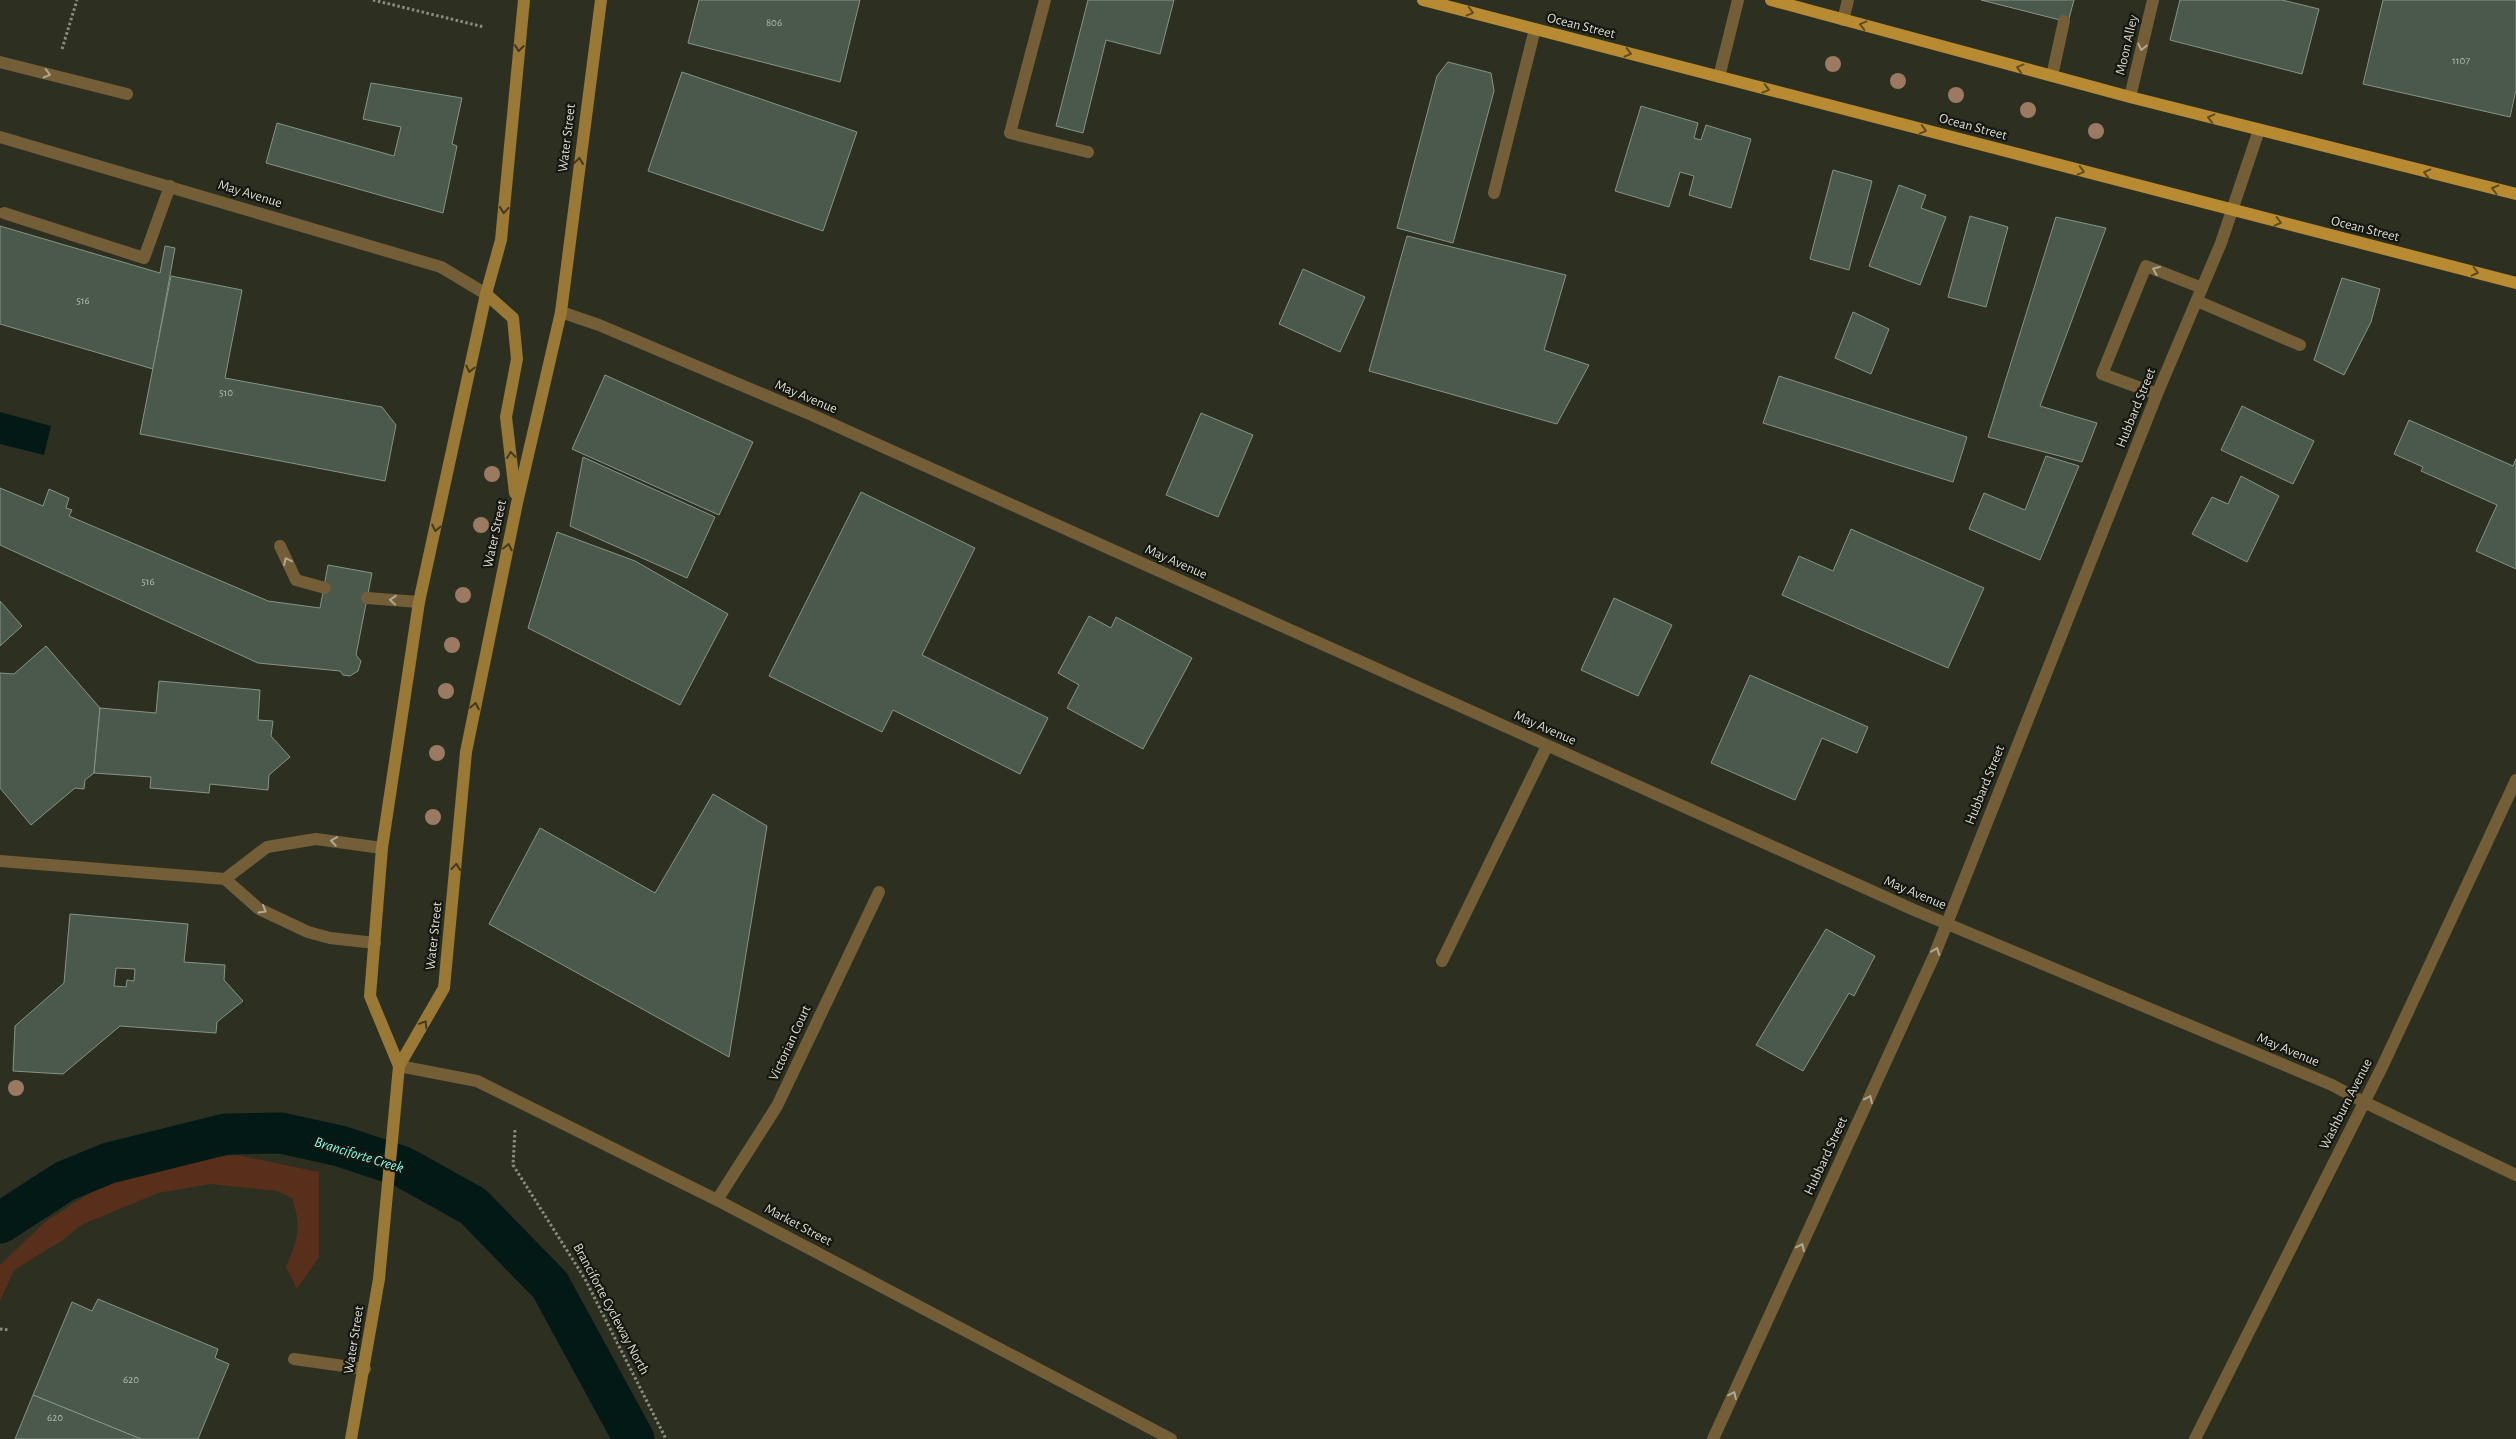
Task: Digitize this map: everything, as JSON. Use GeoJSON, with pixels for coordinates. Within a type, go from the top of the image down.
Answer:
{"type":"FeatureCollection","features":[{"type":"Feature","properties":{"kind":"main road","name":"Water Street"},"geometry":{"type":"LineString","coordinates":[[400,1066],[370,996],[382,848],[419,602],[486,294],[501,240],[524,0]]}},
{"type":"Feature","properties":{"kind":"main road","name":"Water Street"},"geometry":{"type":"LineString","coordinates":[[352,1439],[379,1280],[400,1066],[444,988],[466,752],[517,503],[560,312],[601,0]]}},
{"type":"Feature","properties":{"kind":"main road","name":"Ocean Street"},"geometry":{"type":"LineString","coordinates":[[1423,0],[2516,283]]}},
{"type":"Feature","properties":{"kind":"main road"},"geometry":{"type":"LineString","coordinates":[[1771,0],[2130,97],[2516,194]]}},
{"type":"Feature","properties":{"kind":"main road"},"geometry":{"type":"LineString","coordinates":[[486,294],[513,318],[517,358],[506,416],[517,503]]}},
{"type":"Feature","properties":{"kind":"street"},"geometry":{"type":"LineString","coordinates":[[1045,0],[1010,133],[1088,152]]}},
{"type":"Feature","properties":{"kind":"street"},"geometry":{"type":"LineString","coordinates":[[1719,77],[1738,0]]}},
{"type":"Feature","properties":{"kind":"street"},"geometry":{"type":"LineString","coordinates":[[1843,20],[1848,0]]}},
{"type":"Feature","properties":{"kind":"street","name":"Moon Alley"},"geometry":{"type":"LineString","coordinates":[[2130,97],[2153,0]]}},
{"type":"Feature","properties":{"kind":"street"},"geometry":{"type":"LineString","coordinates":[[2052,76],[2064,22]]}},
{"type":"Feature","properties":{"kind":"street"},"geometry":{"type":"LineString","coordinates":[[1494,193],[1535,29]]}},
{"type":"Feature","properties":{"kind":"street"},"geometry":{"type":"LineString","coordinates":[[0,62],[127,94]]}},
{"type":"Feature","properties":{"kind":"street","name":"Hubbard Street"},"geometry":{"type":"LineString","coordinates":[[1713,1439],[1934,956],[2157,394],[2220,243],[2258,130]]}},
{"type":"Feature","properties":{"kind":"street","name":"May Avenue"},"geometry":{"type":"LineString","coordinates":[[0,136],[440,267],[486,294]]}},
{"type":"Feature","properties":{"kind":"street"},"geometry":{"type":"LineString","coordinates":[[4,213],[144,258],[170,186]]}},
{"type":"Feature","properties":{"kind":"street"},"geometry":{"type":"LineString","coordinates":[[2157,394],[2102,374],[2146,266],[2202,288]]}},
{"type":"Feature","properties":{"kind":"street"},"geometry":{"type":"LineString","coordinates":[[2197,301],[2300,345]]}},
{"type":"Feature","properties":{"kind":"street","name":"May Avenue"},"geometry":{"type":"LineString","coordinates":[[560,312],[599,325],[812,416],[1946,923],[2332,1085],[2516,1175]]}},
{"type":"Feature","properties":{"kind":"street"},"geometry":{"type":"LineString","coordinates":[[280,546],[296,580],[324,588]]}},
{"type":"Feature","properties":{"kind":"street"},"geometry":{"type":"LineString","coordinates":[[367,598],[419,602]]}},
{"type":"Feature","properties":{"kind":"street"},"geometry":{"type":"LineString","coordinates":[[1442,961],[1547,746]]}},
{"type":"Feature","properties":{"kind":"street","name":"Washburn Avenue"},"geometry":{"type":"LineString","coordinates":[[2195,1439],[2364,1102],[2516,780]]}},
{"type":"Feature","properties":{"kind":"street"},"geometry":{"type":"LineString","coordinates":[[225,880],[267,847],[316,839],[382,848]]}},
{"type":"Feature","properties":{"kind":"street"},"geometry":{"type":"LineString","coordinates":[[0,861],[225,880],[259,909],[308,932],[330,938],[375,943]]}},
{"type":"Feature","properties":{"kind":"street","name":"Victorian Court"},"geometry":{"type":"LineString","coordinates":[[717,1200],[777,1106],[878,892]]}},
{"type":"Feature","properties":{"kind":"street","name":"Market Street"},"geometry":{"type":"LineString","coordinates":[[400,1066],[477,1081],[717,1200],[1171,1439]]}},
{"type":"Feature","properties":{"kind":"street"},"geometry":{"type":"LineString","coordinates":[[294,1359],[365,1369]]}},
{"type":"Feature","properties":{"kind":"path"},"geometry":{"type":"LineString","coordinates":[[54,76],[77,0]]}},
{"type":"Feature","properties":{"kind":"path"},"geometry":{"type":"LineString","coordinates":[[373,0],[484,27]]}},
{"type":"Feature","properties":{"kind":"path","name":"Branciforte Cycleway North"},"geometry":{"type":"LineString","coordinates":[[512,1138],[513,1165],[585,1279],[666,1439]]}},
{"type":"Feature","properties":{"kind":"path"},"geometry":{"type":"LineString","coordinates":[[0,1329],[10,1330]]}},
{"type":"Feature","properties":{"kind":"shaded area"},"geometry":{"type":"Polygon","coordinates":[[[237,1155],[319,1172],[319,1257],[297,1289],[286,1267],[296,1241],[298,1225],[292,1198],[277,1191],[210,1184],[158,1193],[81,1225],[63,1240],[14,1270],[0,1301],[0,1265],[46,1221],[132,1166],[237,1155]]]}},
{"type":"Feature","properties":{"kind":"water"},"geometry":{"type":"Polygon","coordinates":[[[0,412],[51,426],[44,455],[0,444],[0,412]]]}},
{"type":"Feature","properties":{"kind":"building"},"geometry":{"type":"Polygon","coordinates":[[[699,0],[860,0],[840,82],[688,43],[699,0]]]}},
{"type":"Feature","properties":{"kind":"building"},"geometry":{"type":"Polygon","coordinates":[[[1088,0],[1174,0],[1160,54],[1106,40],[1083,133],[1056,126],[1088,0]]]}},
{"type":"Feature","properties":{"kind":"building"},"geometry":{"type":"Polygon","coordinates":[[[1981,0],[2074,0],[2068,22],[1981,0]]]}},
{"type":"Feature","properties":{"kind":"building"},"geometry":{"type":"Polygon","coordinates":[[[2180,0],[2282,0],[2319,9],[2302,74],[2170,40],[2180,0]]]}},
{"type":"Feature","properties":{"kind":"building"},"geometry":{"type":"Polygon","coordinates":[[[2383,0],[2516,0],[2516,90],[2510,117],[2363,84],[2383,0]]]}},
{"type":"Feature","properties":{"kind":"building"},"geometry":{"type":"Polygon","coordinates":[[[1448,62],[1491,73],[1494,91],[1453,243],[1397,228],[1437,76],[1448,62]]]}},
{"type":"Feature","properties":{"kind":"building"},"geometry":{"type":"Polygon","coordinates":[[[682,72],[857,132],[823,231],[648,171],[682,72]]]}},
{"type":"Feature","properties":{"kind":"building"},"geometry":{"type":"Polygon","coordinates":[[[371,83],[462,98],[452,144],[457,146],[443,213],[266,163],[277,123],[394,156],[401,127],[363,119],[371,83]]]}},
{"type":"Feature","properties":{"kind":"building"},"geometry":{"type":"Polygon","coordinates":[[[1641,106],[1698,123],[1694,138],[1701,140],[1706,125],[1751,139],[1731,208],[1689,195],[1694,176],[1680,172],[1669,207],[1615,191],[1641,106]]]}},
{"type":"Feature","properties":{"kind":"building"},"geometry":{"type":"Polygon","coordinates":[[[1833,170],[1872,181],[1849,270],[1810,259],[1833,170]]]}},
{"type":"Feature","properties":{"kind":"building"},"geometry":{"type":"Polygon","coordinates":[[[1899,185],[1926,195],[1921,208],[1946,217],[1920,285],[1869,266],[1899,185]]]}},
{"type":"Feature","properties":{"kind":"building"},"geometry":{"type":"Polygon","coordinates":[[[1970,216],[2008,227],[1986,307],[1948,297],[1970,216]]]}},
{"type":"Feature","properties":{"kind":"building"},"geometry":{"type":"Polygon","coordinates":[[[2056,217],[2106,228],[2040,406],[2097,423],[2082,462],[1988,437],[2056,217]]]}},
{"type":"Feature","properties":{"kind":"building"},"geometry":{"type":"Polygon","coordinates":[[[0,226],[160,273],[165,246],[175,248],[153,369],[0,324],[0,226]]]}},
{"type":"Feature","properties":{"kind":"building"},"geometry":{"type":"Polygon","coordinates":[[[1407,236],[1566,275],[1544,350],[1589,365],[1557,424],[1369,371],[1407,236]]]}},
{"type":"Feature","properties":{"kind":"building"},"geometry":{"type":"Polygon","coordinates":[[[1303,269],[1365,297],[1340,352],[1279,324],[1303,269]]]}},
{"type":"Feature","properties":{"kind":"building"},"geometry":{"type":"Polygon","coordinates":[[[171,276],[242,290],[225,378],[382,407],[396,425],[385,481],[140,434],[171,276]]]}},
{"type":"Feature","properties":{"kind":"building"},"geometry":{"type":"Polygon","coordinates":[[[2342,278],[2380,289],[2371,322],[2344,375],[2314,360],[2342,278]]]}},
{"type":"Feature","properties":{"kind":"building"},"geometry":{"type":"Polygon","coordinates":[[[1853,312],[1889,329],[1871,374],[1835,358],[1853,312]]]}},
{"type":"Feature","properties":{"kind":"building"},"geometry":{"type":"Polygon","coordinates":[[[605,375],[753,442],[719,515],[572,449],[605,375]]]}},
{"type":"Feature","properties":{"kind":"building"},"geometry":{"type":"Polygon","coordinates":[[[1779,376],[1967,437],[1953,482],[1763,423],[1779,376]]]}},
{"type":"Feature","properties":{"kind":"building"},"geometry":{"type":"Polygon","coordinates":[[[2242,406],[2314,441],[2293,484],[2221,450],[2242,406]]]}},
{"type":"Feature","properties":{"kind":"building"},"geometry":{"type":"Polygon","coordinates":[[[1201,413],[1253,435],[1218,517],[1166,495],[1201,413]]]}},
{"type":"Feature","properties":{"kind":"building"},"geometry":{"type":"Polygon","coordinates":[[[2409,420],[2513,466],[2516,459],[2516,569],[2476,551],[2497,505],[2421,471],[2423,467],[2394,454],[2409,420]]]}},
{"type":"Feature","properties":{"kind":"building"},"geometry":{"type":"Polygon","coordinates":[[[2046,456],[2079,466],[2040,560],[1969,529],[1984,493],[2025,510],[2046,456]]]}},
{"type":"Feature","properties":{"kind":"building"},"geometry":{"type":"Polygon","coordinates":[[[583,457],[715,517],[687,578],[570,526],[583,457]]]}},
{"type":"Feature","properties":{"kind":"building"},"geometry":{"type":"Polygon","coordinates":[[[2241,476],[2279,496],[2247,562],[2192,534],[2212,497],[2228,504],[2241,476]]]}},
{"type":"Feature","properties":{"kind":"building"},"geometry":{"type":"Polygon","coordinates":[[[0,488],[43,506],[49,489],[69,498],[66,508],[72,510],[69,516],[268,601],[320,608],[328,565],[372,573],[356,655],[361,661],[358,671],[350,676],[343,675],[340,671],[258,663],[0,545],[0,488]]]}},
{"type":"Feature","properties":{"kind":"building"},"geometry":{"type":"Polygon","coordinates":[[[861,492],[975,548],[922,655],[1048,718],[1020,774],[893,710],[882,732],[769,676],[861,492]]]}},
{"type":"Feature","properties":{"kind":"building"},"geometry":{"type":"Polygon","coordinates":[[[1851,529],[1984,588],[1948,668],[1782,595],[1799,556],[1833,571],[1851,529]]]}},
{"type":"Feature","properties":{"kind":"building"},"geometry":{"type":"Polygon","coordinates":[[[557,532],[635,561],[728,614],[680,705],[528,628],[557,532]]]}},
{"type":"Feature","properties":{"kind":"building"},"geometry":{"type":"Polygon","coordinates":[[[1614,598],[1672,625],[1638,696],[1581,670],[1614,598]]]}},
{"type":"Feature","properties":{"kind":"building"},"geometry":{"type":"Polygon","coordinates":[[[0,601],[22,626],[0,646],[0,601]]]}},
{"type":"Feature","properties":{"kind":"building"},"geometry":{"type":"Polygon","coordinates":[[[1089,616],[1111,628],[1116,617],[1192,658],[1143,749],[1067,708],[1079,685],[1058,673],[1089,616]]]}},
{"type":"Feature","properties":{"kind":"building"},"geometry":{"type":"Polygon","coordinates":[[[46,646],[100,708],[94,773],[85,780],[84,789],[75,788],[31,825],[0,788],[0,673],[14,674],[46,646]]]}},
{"type":"Feature","properties":{"kind":"building"},"geometry":{"type":"Polygon","coordinates":[[[1750,675],[1868,727],[1857,753],[1822,738],[1795,800],[1711,763],[1750,675]]]}},
{"type":"Feature","properties":{"kind":"building"},"geometry":{"type":"Polygon","coordinates":[[[159,681],[260,690],[258,720],[273,721],[271,736],[290,757],[269,775],[268,790],[210,784],[209,793],[150,788],[151,777],[94,773],[100,708],[156,713],[159,681]]]}},
{"type":"Feature","properties":{"kind":"building"},"geometry":{"type":"Polygon","coordinates":[[[713,794],[767,826],[729,1057],[489,924],[540,828],[655,893],[713,794]]]}},
{"type":"Feature","properties":{"kind":"building"},"geometry":{"type":"Polygon","coordinates":[[[70,914],[188,924],[184,962],[225,965],[224,980],[243,1001],[217,1022],[216,1033],[120,1026],[63,1074],[13,1071],[15,1026],[64,983],[70,914]],[[116,968],[114,986],[126,987],[127,980],[134,981],[135,969],[116,968]]]}},
{"type":"Feature","properties":{"kind":"building"},"geometry":{"type":"Polygon","coordinates":[[[1826,929],[1875,956],[1854,996],[1849,993],[1803,1071],[1756,1045],[1826,929]]]}},
{"type":"Feature","properties":{"kind":"building"},"geometry":{"type":"Polygon","coordinates":[[[98,1299],[218,1349],[215,1358],[229,1364],[198,1439],[141,1439],[33,1395],[72,1302],[92,1311],[98,1299]]]}},
{"type":"Feature","properties":{"kind":"building"},"geometry":{"type":"Polygon","coordinates":[[[33,1395],[141,1439],[15,1439],[33,1395]]]}},
{"type":"Feature","properties":{"kind":"waterway","name":"Branciforte Creek"},"geometry":{"type":"LineString","coordinates":[[0,1223],[65,1181],[109,1163],[226,1134],[281,1133],[340,1146],[403,1167],[473,1206],[550,1285],[634,1439]]}}]}
